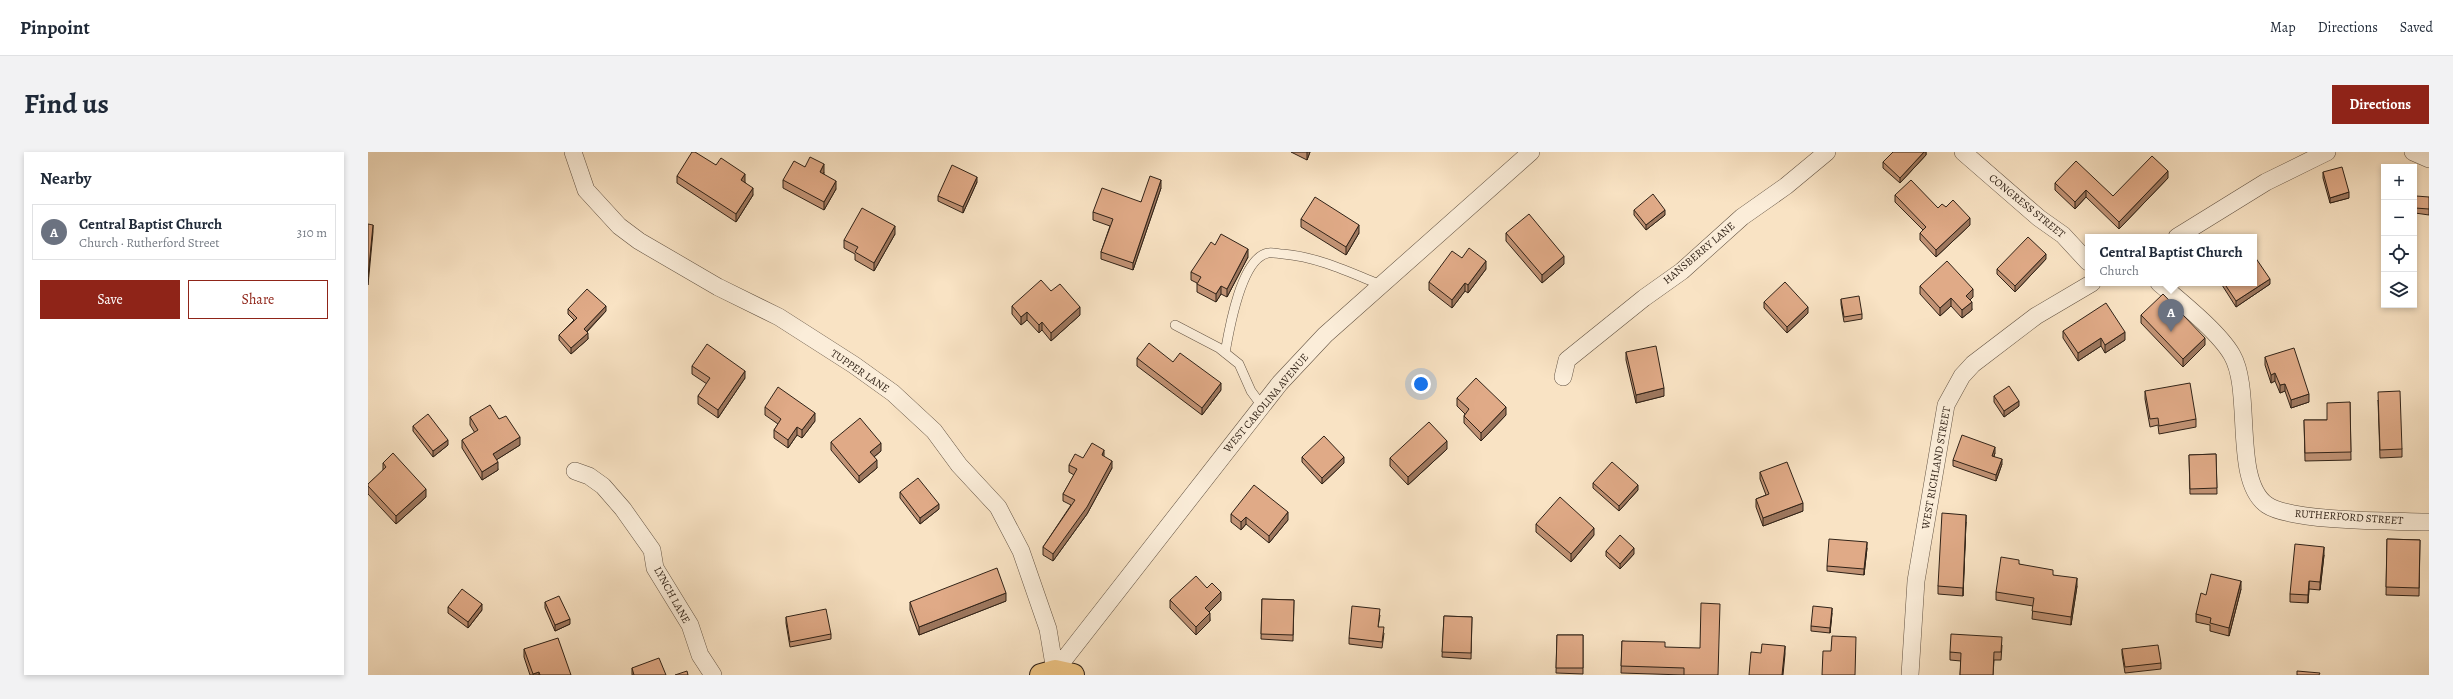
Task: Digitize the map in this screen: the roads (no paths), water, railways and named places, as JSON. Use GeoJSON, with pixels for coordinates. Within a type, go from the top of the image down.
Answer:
{"type":"FeatureCollection","features":[{"type":"Feature","properties":{"kind":"street","name":"TUPPER LANE"},"geometry":{"type":"LineString","coordinates":[[573,152],[586,190],[619,226],[639,242],[718,287],[779,318],[836,353],[893,393],[929,426],[1001,513],[1021,552],[1048,629],[1055,674]]}},
{"type":"Feature","properties":{"kind":"street","name":"WEST CAROLINA AVENUE"},"geometry":{"type":"LineString","coordinates":[[1055,674],[1262,406],[1326,335],[1531,152]]}},
{"type":"Feature","properties":{"kind":"street","name":"HANSBERRY LANE"},"geometry":{"type":"LineString","coordinates":[[1563,377],[1567,360],[1644,298],[1682,271],[1742,217],[1827,152]]}},
{"type":"Feature","properties":{"kind":"street","name":"CONGRESS STREET"},"geometry":{"type":"LineString","coordinates":[[1963,152],[2039,218],[2063,235],[2085,259]]}},
{"type":"Feature","properties":{"kind":"street"},"geometry":{"type":"LineString","coordinates":[[2182,234],[2266,182],[2327,152]]}},
{"type":"Feature","properties":{"kind":"street"},"geometry":{"type":"LineString","coordinates":[[2413,152],[2429,158]]}},
{"type":"Feature","properties":{"kind":"street","name":"WEST RICHLAND STREET"},"geometry":{"type":"LineString","coordinates":[[1910,675],[1916,618],[1916,581],[1946,405],[1962,376],[1973,364],[2036,316],[2087,286]]}},
{"type":"Feature","properties":{"kind":"street","name":"RUTHERFORD STREET"},"geometry":{"type":"LineString","coordinates":[[2162,286],[2213,332],[2232,354],[2241,375],[2247,466],[2255,489],[2266,505],[2285,513],[2364,520],[2429,522]]}},
{"type":"Feature","properties":{"kind":"street","name":"LYNCH LANE"},"geometry":{"type":"LineString","coordinates":[[575,471],[589,476],[603,486],[623,508],[652,550],[655,568],[690,625],[700,655],[713,675]]}},
{"type":"Feature","properties":{"kind":"lane"},"geometry":{"type":"LineString","coordinates":[[1225,353],[1233,311],[1251,268],[1260,257],[1268,253],[1297,256],[1331,265],[1381,285]]}},
{"type":"Feature","properties":{"kind":"lane"},"geometry":{"type":"LineString","coordinates":[[1175,325],[1225,353],[1239,364],[1251,391],[1262,406]]}},
{"type":"Feature","properties":{"kind":"place","name":"Central Baptist Church"},"geometry":{"type":"Point","coordinates":[2171,332]}}]}
